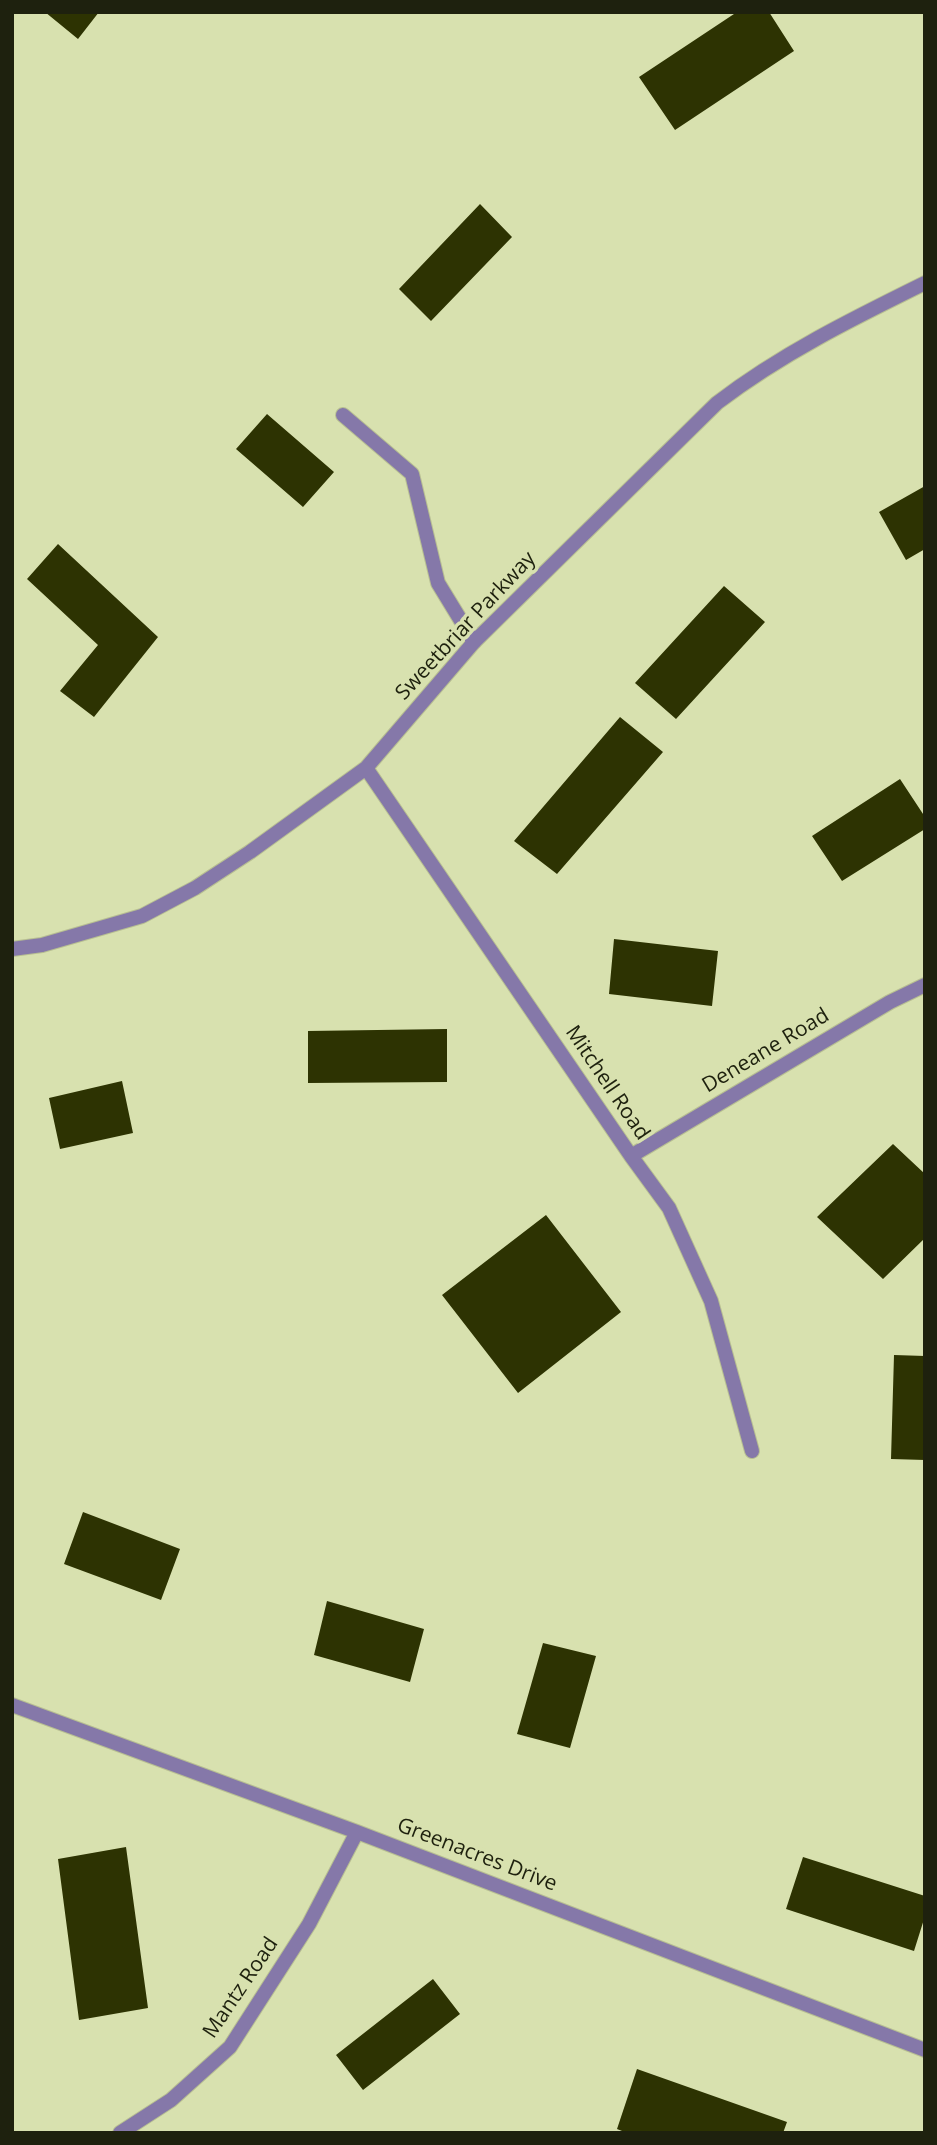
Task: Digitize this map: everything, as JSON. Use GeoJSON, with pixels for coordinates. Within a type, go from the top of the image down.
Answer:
{"type":"FeatureCollection","features":[{"type":"Feature","properties":{"kind":"street","name":"Sweetbriar Parkway"},"geometry":{"type":"LineString","coordinates":[[12,949],[42,945],[142,916],[195,888],[250,852],[366,768],[474,642],[717,403],[786,355],[925,283]]}},
{"type":"Feature","properties":{"kind":"street"},"geometry":{"type":"LineString","coordinates":[[344,415],[412,474],[438,583],[474,642]]}},
{"type":"Feature","properties":{"kind":"street","name":"Mitchell Road"},"geometry":{"type":"LineString","coordinates":[[366,768],[669,1208],[710,1301],[752,1451]]}},
{"type":"Feature","properties":{"kind":"street","name":"Deneane Road"},"geometry":{"type":"LineString","coordinates":[[631,1156],[890,1002],[925,985]]}},
{"type":"Feature","properties":{"kind":"street","name":"Greenacres Drive"},"geometry":{"type":"LineString","coordinates":[[12,1705],[357,1832],[925,2050]]}},
{"type":"Feature","properties":{"kind":"street","name":"Mantz Road"},"geometry":{"type":"LineString","coordinates":[[120,2133],[171,2100],[230,2047],[309,1924],[357,1832]]}},
{"type":"Feature","properties":{"kind":"building"},"geometry":{"type":"Polygon","coordinates":[[[45,12],[99,12],[78,39],[45,12]]]}},
{"type":"Feature","properties":{"kind":"building"},"geometry":{"type":"Polygon","coordinates":[[[737,12],[769,12],[794,51],[675,130],[639,77],[737,12]]]}},
{"type":"Feature","properties":{"kind":"building"},"geometry":{"type":"Polygon","coordinates":[[[480,204],[512,237],[431,321],[399,289],[480,204]]]}},
{"type":"Feature","properties":{"kind":"building"},"geometry":{"type":"Polygon","coordinates":[[[267,414],[334,472],[303,507],[236,449],[267,414]]]}},
{"type":"Feature","properties":{"kind":"building"},"geometry":{"type":"Polygon","coordinates":[[[925,486],[925,549],[906,560],[879,512],[925,486]]]}},
{"type":"Feature","properties":{"kind":"building"},"geometry":{"type":"Polygon","coordinates":[[[58,544],[158,637],[94,717],[60,691],[98,645],[27,579],[58,544]]]}},
{"type":"Feature","properties":{"kind":"building"},"geometry":{"type":"Polygon","coordinates":[[[724,586],[765,622],[676,719],[635,683],[724,586]]]}},
{"type":"Feature","properties":{"kind":"building"},"geometry":{"type":"Polygon","coordinates":[[[620,717],[663,752],[557,874],[514,841],[620,717]]]}},
{"type":"Feature","properties":{"kind":"building"},"geometry":{"type":"Polygon","coordinates":[[[900,779],[925,817],[925,829],[842,881],[812,836],[900,779]]]}},
{"type":"Feature","properties":{"kind":"building"},"geometry":{"type":"Polygon","coordinates":[[[614,939],[718,951],[712,1006],[609,994],[614,939]]]}},
{"type":"Feature","properties":{"kind":"building"},"geometry":{"type":"Polygon","coordinates":[[[447,1029],[447,1082],[308,1083],[308,1031],[447,1029]]]}},
{"type":"Feature","properties":{"kind":"building"},"geometry":{"type":"Polygon","coordinates":[[[122,1081],[133,1133],[60,1149],[49,1098],[122,1081]]]}},
{"type":"Feature","properties":{"kind":"building"},"geometry":{"type":"Polygon","coordinates":[[[893,1144],[925,1174],[925,1238],[883,1279],[817,1217],[893,1144]]]}},
{"type":"Feature","properties":{"kind":"building"},"geometry":{"type":"Polygon","coordinates":[[[546,1215],[621,1312],[518,1393],[442,1295],[546,1215]]]}},
{"type":"Feature","properties":{"kind":"building"},"geometry":{"type":"Polygon","coordinates":[[[894,1355],[925,1356],[925,1460],[891,1459],[894,1355]]]}},
{"type":"Feature","properties":{"kind":"building"},"geometry":{"type":"Polygon","coordinates":[[[83,1512],[180,1549],[161,1600],[64,1564],[83,1512]]]}},
{"type":"Feature","properties":{"kind":"building"},"geometry":{"type":"Polygon","coordinates":[[[327,1601],[424,1629],[410,1682],[314,1655],[327,1601]]]}},
{"type":"Feature","properties":{"kind":"building"},"geometry":{"type":"Polygon","coordinates":[[[543,1643],[596,1656],[570,1748],[517,1734],[543,1643]]]}},
{"type":"Feature","properties":{"kind":"building"},"geometry":{"type":"Polygon","coordinates":[[[126,1847],[148,2008],[79,2020],[58,1859],[126,1847]]]}},
{"type":"Feature","properties":{"kind":"building"},"geometry":{"type":"Polygon","coordinates":[[[803,1857],[925,1896],[925,1916],[914,1951],[786,1909],[803,1857]]]}},
{"type":"Feature","properties":{"kind":"building"},"geometry":{"type":"Polygon","coordinates":[[[433,1979],[460,2014],[363,2090],[336,2055],[433,1979]]]}},
{"type":"Feature","properties":{"kind":"building"},"geometry":{"type":"Polygon","coordinates":[[[637,2069],[787,2122],[783,2133],[627,2133],[617,2129],[637,2069]]]}}]}
